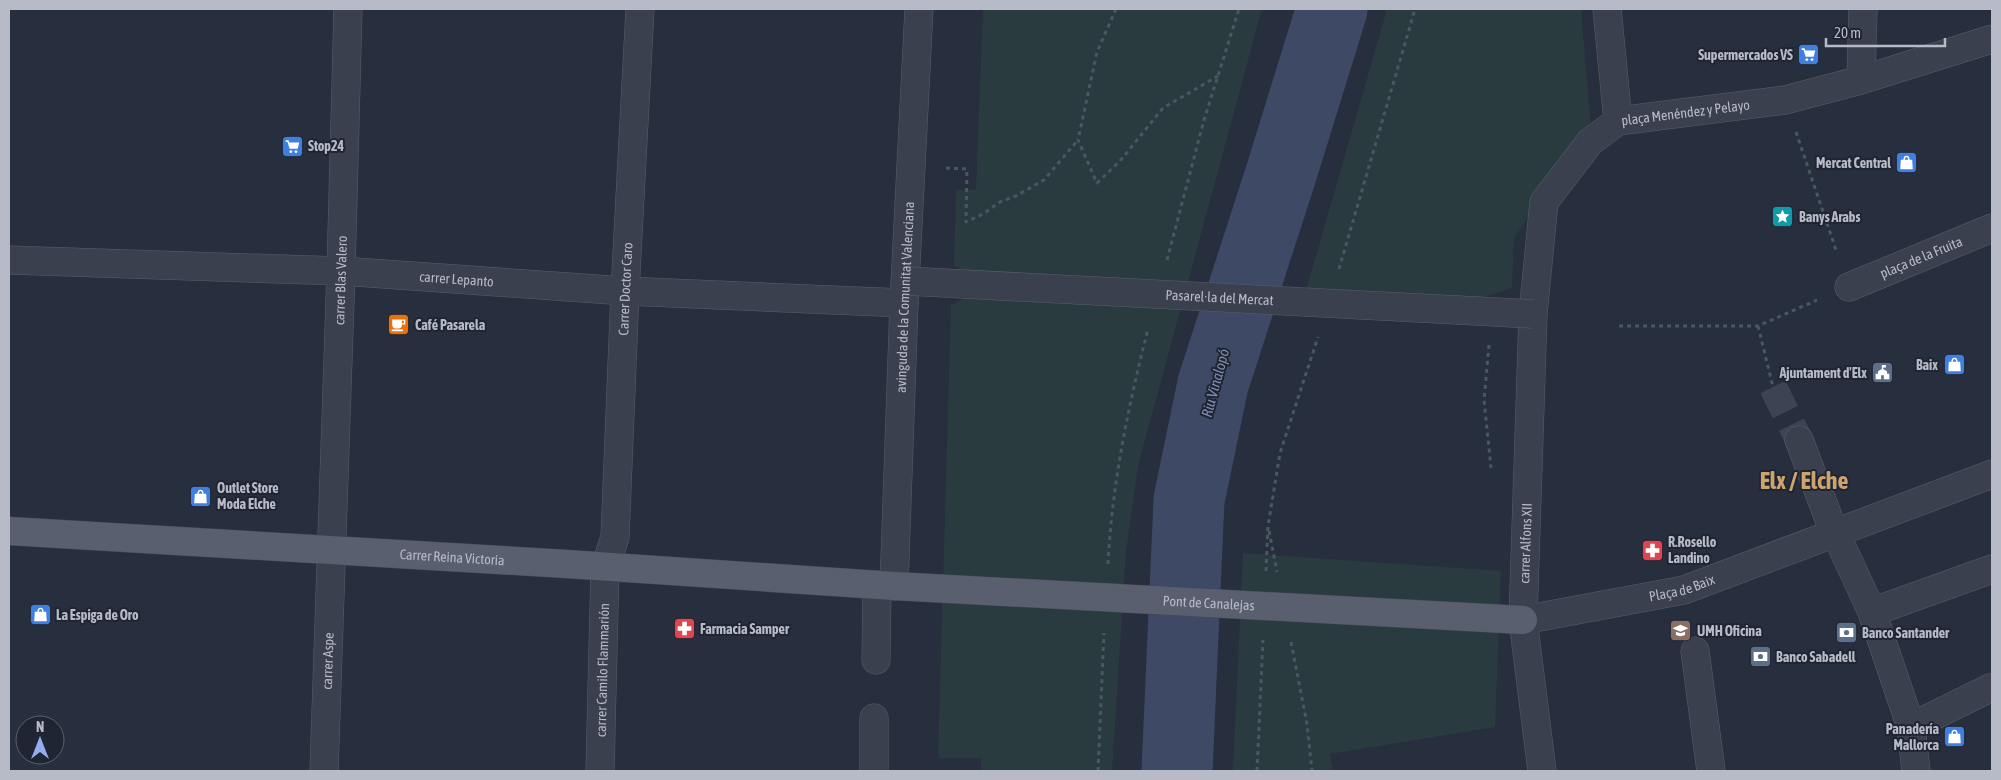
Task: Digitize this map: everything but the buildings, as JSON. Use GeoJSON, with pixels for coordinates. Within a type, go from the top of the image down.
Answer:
{"type":"FeatureCollection","features":[{"type":"Feature","properties":{"kind":"main road","name":"Carrer Reina Victoria"},"geometry":{"type":"LineString","coordinates":[[9,532],[648,569],[885,586]]}},
{"type":"Feature","properties":{"kind":"main road","name":"Pont de Canalejas"},"geometry":{"type":"LineString","coordinates":[[885,586],[1523,620]]}},
{"type":"Feature","properties":{"kind":"street","name":"carrer Blas Valero"},"geometry":{"type":"LineString","coordinates":[[331,551],[348,9]]}},
{"type":"Feature","properties":{"kind":"street","name":"Carrer Doctor Caro"},"geometry":{"type":"LineString","coordinates":[[605,568],[615,537],[625,291],[640,9]]}},
{"type":"Feature","properties":{"kind":"street","name":"avinguda de la Comunitat Valenciana"},"geometry":{"type":"LineString","coordinates":[[876,660],[885,586],[905,292],[919,9]]}},
{"type":"Feature","properties":{"kind":"street","name":"plaça Menéndez y Pelayo"},"geometry":{"type":"LineString","coordinates":[[1606,9],[1618,121],[1785,100],[1862,80]]}},
{"type":"Feature","properties":{"kind":"street"},"geometry":{"type":"LineString","coordinates":[[1863,9],[1862,80],[1992,39]]}},
{"type":"Feature","properties":{"kind":"street","name":"carrer Alfons XII"},"geometry":{"type":"LineString","coordinates":[[1542,771],[1523,620],[1533,314],[1544,202],[1590,142],[1618,121]]}},
{"type":"Feature","properties":{"kind":"street","name":"plaça de la Fruita"},"geometry":{"type":"LineString","coordinates":[[1848,287],[1992,228]]}},
{"type":"Feature","properties":{"kind":"street","name":"carrer Lepanto"},"geometry":{"type":"LineString","coordinates":[[9,260],[341,271],[625,291],[905,292]]}},
{"type":"Feature","properties":{"kind":"street","name":"Pasarel·la del Mercat"},"geometry":{"type":"LineString","coordinates":[[905,292],[1533,314]]}},
{"type":"Feature","properties":{"kind":"street"},"geometry":{"type":"LineString","coordinates":[[1799,440],[1835,533],[1872,612],[1911,728],[1916,771]]}},
{"type":"Feature","properties":{"kind":"street","name":"Plaça de Baix"},"geometry":{"type":"LineString","coordinates":[[1523,620],[1684,590],[1992,474]]}},
{"type":"Feature","properties":{"kind":"street","name":"carrer Aspe"},"geometry":{"type":"LineString","coordinates":[[324,771],[331,551]]}},
{"type":"Feature","properties":{"kind":"street","name":"carrer Camilo Flammarión"},"geometry":{"type":"LineString","coordinates":[[600,771],[605,568]]}},
{"type":"Feature","properties":{"kind":"street"},"geometry":{"type":"LineString","coordinates":[[1872,612],[1992,569]]}},
{"type":"Feature","properties":{"kind":"street"},"geometry":{"type":"LineString","coordinates":[[1695,651],[1711,771]]}},
{"type":"Feature","properties":{"kind":"street"},"geometry":{"type":"LineString","coordinates":[[1911,728],[1992,687]]}},
{"type":"Feature","properties":{"kind":"street"},"geometry":{"type":"LineString","coordinates":[[874,718],[874,764]]}},
{"type":"Feature","properties":{"kind":"path"},"geometry":{"type":"LineString","coordinates":[[968,169],[966,222],[1044,180],[1078,140],[1097,52],[1116,9]]}},
{"type":"Feature","properties":{"kind":"path"},"geometry":{"type":"LineString","coordinates":[[1166,263],[1204,120],[1239,9]]}},
{"type":"Feature","properties":{"kind":"path"},"geometry":{"type":"LineString","coordinates":[[1339,269],[1415,9]]}},
{"type":"Feature","properties":{"kind":"path"},"geometry":{"type":"LineString","coordinates":[[1078,140],[1097,183],[1120,162],[1163,108],[1218,75]]}},
{"type":"Feature","properties":{"kind":"path"},"geometry":{"type":"LineString","coordinates":[[1619,326],[1758,326],[1848,287],[1785,100]]}},
{"type":"Feature","properties":{"kind":"path"},"geometry":{"type":"LineString","coordinates":[[1107,570],[1114,488],[1123,435],[1151,321]]}},
{"type":"Feature","properties":{"kind":"path"},"geometry":{"type":"LineString","coordinates":[[1758,326],[1773,387]]}},
{"type":"Feature","properties":{"kind":"path"},"geometry":{"type":"LineString","coordinates":[[1266,574],[1268,526],[1280,453],[1318,334]]}},
{"type":"Feature","properties":{"kind":"path"},"geometry":{"type":"LineString","coordinates":[[1268,526],[1277,573]]}},
{"type":"Feature","properties":{"kind":"path"},"geometry":{"type":"LineString","coordinates":[[1098,771],[1105,628]]}},
{"type":"Feature","properties":{"kind":"path"},"geometry":{"type":"LineString","coordinates":[[1257,771],[1264,632]]}},
{"type":"Feature","properties":{"kind":"path"},"geometry":{"type":"LineString","coordinates":[[1290,639],[1307,724],[1312,771]]}},
{"type":"Feature","properties":{"kind":"shaded area"},"geometry":{"type":"Polygon","coordinates":[[[983,9],[1262,9],[1138,466],[1126,552],[1112,771],[981,771],[981,758],[938,758],[951,305],[963,299],[965,270],[954,266],[956,190],[976,190],[983,9]]]}},
{"type":"Feature","properties":{"kind":"shaded area"},"geometry":{"type":"Polygon","coordinates":[[[1387,9],[1581,9],[1591,128],[1514,238],[1512,288],[1468,302],[1306,291],[1387,9]]]}},
{"type":"Feature","properties":{"kind":"shaded area"},"geometry":{"type":"Polygon","coordinates":[[[1243,553],[1501,571],[1495,727],[1330,754],[1333,771],[1233,771],[1243,553]]]}},
{"type":"Feature","properties":{"kind":"waterway","name":"Riu Vinalopó"},"geometry":{"type":"LineString","coordinates":[[1177,771],[1189,500],[1213,384],[1332,9]]}},
{"type":"Feature","properties":{"kind":"tunnel"},"geometry":{"type":"LineString","coordinates":[[1773,387],[1799,440]]}},
{"type":"Feature","properties":{"kind":"place","name":"Supermercados VS"},"geometry":{"type":"Point","coordinates":[1809,55]}},
{"type":"Feature","properties":{"kind":"place","name":"Stop24"},"geometry":{"type":"Point","coordinates":[292,146]}},
{"type":"Feature","properties":{"kind":"place","name":"Mercat Central"},"geometry":{"type":"Point","coordinates":[1907,163]}},
{"type":"Feature","properties":{"kind":"place","name":"Banys Arabs"},"geometry":{"type":"Point","coordinates":[1783,217]}},
{"type":"Feature","properties":{"kind":"place","name":"Café Pasarela"},"geometry":{"type":"Point","coordinates":[399,325]}},
{"type":"Feature","properties":{"kind":"place","name":"Baix"},"geometry":{"type":"Point","coordinates":[1954,365]}},
{"type":"Feature","properties":{"kind":"place","name":"Ajuntament d'Elx"},"geometry":{"type":"Point","coordinates":[1883,373]}},
{"type":"Feature","properties":{"kind":"place","name":"Outlet Store Moda Elche"},"geometry":{"type":"Point","coordinates":[201,496]}},
{"type":"Feature","properties":{"kind":"place","name":"R.Rosello Landino"},"geometry":{"type":"Point","coordinates":[1652,550]}},
{"type":"Feature","properties":{"kind":"place","name":"La Espiga de Oro"},"geometry":{"type":"Point","coordinates":[40,615]}},
{"type":"Feature","properties":{"kind":"place","name":"Farmacia Samper"},"geometry":{"type":"Point","coordinates":[684,629]}},
{"type":"Feature","properties":{"kind":"place","name":"UMH Oficina"},"geometry":{"type":"Point","coordinates":[1681,631]}},
{"type":"Feature","properties":{"kind":"place","name":"Banco Santander"},"geometry":{"type":"Point","coordinates":[1846,633]}},
{"type":"Feature","properties":{"kind":"place","name":"Banco Sabadell"},"geometry":{"type":"Point","coordinates":[1760,657]}},
{"type":"Feature","properties":{"kind":"place","name":"Panadería Mallorca"},"geometry":{"type":"Point","coordinates":[1955,737]}},
{"type":"Feature","properties":{"kind":"district","name":"Elx / Elche"},"geometry":{"type":"Point","coordinates":[1804,480]}}]}
